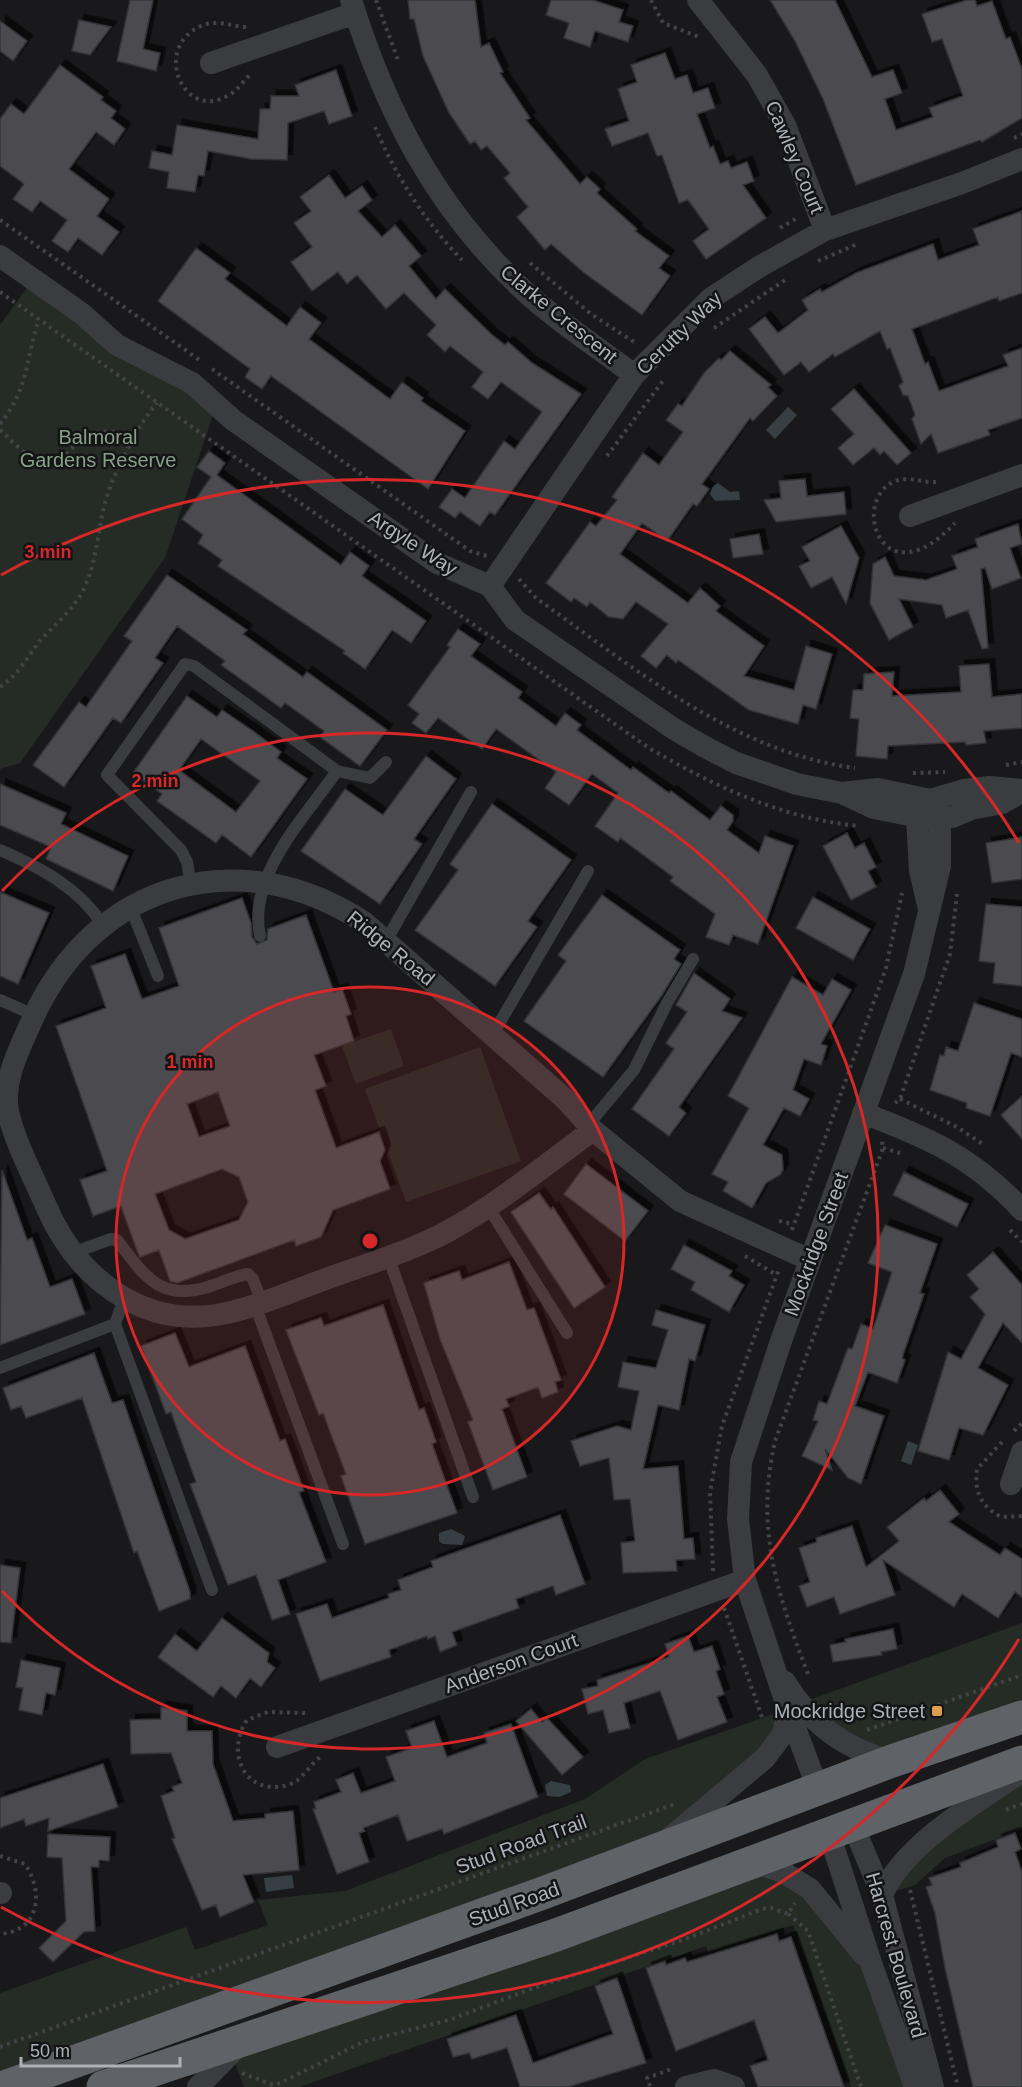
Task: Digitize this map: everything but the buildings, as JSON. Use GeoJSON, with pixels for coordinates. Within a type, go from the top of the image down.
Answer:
{"type":"FeatureCollection","features":[{"type":"Feature","properties":{"kind":"highway","name":"Stud Road"},"geometry":{"type":"LineString","coordinates":[[4,2087],[641,1856],[892,1761],[1022,1717]]}},
{"type":"Feature","properties":{"kind":"highway"},"geometry":{"type":"LineString","coordinates":[[103,2087],[556,1935],[1022,1762]]}},
{"type":"Feature","properties":{"kind":"highway"},"geometry":{"type":"LineString","coordinates":[[818,1788],[841,1829]]}},
{"type":"Feature","properties":{"kind":"street","name":"Cawley Court"},"geometry":{"type":"LineString","coordinates":[[698,0],[757,75],[785,125],[825,230]]}},
{"type":"Feature","properties":{"kind":"street"},"geometry":{"type":"LineString","coordinates":[[211,63],[353,6]]}},
{"type":"Feature","properties":{"kind":"street","name":"Clarke Crescent"},"geometry":{"type":"LineString","coordinates":[[353,6],[402,129],[429,178],[458,221],[520,287],[634,375]]}},
{"type":"Feature","properties":{"kind":"street","name":"Cerutty Way"},"geometry":{"type":"LineString","coordinates":[[490,586],[634,375],[710,299],[759,267],[825,230],[962,183],[1022,159]]}},
{"type":"Feature","properties":{"kind":"street","name":"Argyle Way"},"geometry":{"type":"LineString","coordinates":[[0,256],[81,313],[117,345],[192,383],[233,420],[437,563],[490,586]]}},
{"type":"Feature","properties":{"kind":"street"},"geometry":{"type":"LineString","coordinates":[[910,516],[1022,475]]}},
{"type":"Feature","properties":{"kind":"street"},"geometry":{"type":"LineString","coordinates":[[490,586],[515,620],[674,729],[736,763],[797,784],[842,794],[874,808],[929,812],[1002,803],[1022,791]]}},
{"type":"Feature","properties":{"kind":"street","name":"Mockridge Street"},"geometry":{"type":"LineString","coordinates":[[818,1788],[788,1709],[745,1580],[738,1519],[741,1462],[810,1260],[914,974],[929,909],[920,871],[929,812]]}},
{"type":"Feature","properties":{"kind":"street","name":"Ridge Road"},"geometry":{"type":"LineString","coordinates":[[591,1127],[487,1205],[428,1242],[258,1304],[196,1317],[158,1311],[124,1299],[98,1281],[72,1253],[51,1218],[3,1105],[15,1062],[34,1015],[63,965],[104,925],[130,906],[159,892],[191,884],[224,880],[263,882],[298,889],[332,902],[365,923],[493,1034],[591,1127],[680,1201],[810,1260]]}},
{"type":"Feature","properties":{"kind":"street"},"geometry":{"type":"LineString","coordinates":[[863,1113],[930,1139],[954,1152],[997,1184],[1012,1216]]}},
{"type":"Feature","properties":{"kind":"street"},"geometry":{"type":"LineString","coordinates":[[1011,1484],[1022,1452]]}},
{"type":"Feature","properties":{"kind":"street","name":"Anderson Court"},"geometry":{"type":"LineString","coordinates":[[277,1747],[745,1580]]}},
{"type":"Feature","properties":{"kind":"street"},"geometry":{"type":"LineString","coordinates":[[772,1660],[788,1687],[828,1733],[867,1755],[892,1761]]}},
{"type":"Feature","properties":{"kind":"street"},"geometry":{"type":"LineString","coordinates":[[641,1856],[670,1838],[723,1796],[762,1748],[783,1734],[788,1709]]}},
{"type":"Feature","properties":{"kind":"street"},"geometry":{"type":"LineString","coordinates":[[882,1895],[905,1873],[948,1824],[1022,1771]]}},
{"type":"Feature","properties":{"kind":"street","name":"Harcrest Boulevard"},"geometry":{"type":"LineString","coordinates":[[841,1829],[882,1895],[933,2087]]}},
{"type":"Feature","properties":{"kind":"street","name":"Harcrest Boulevard"},"geometry":{"type":"LineString","coordinates":[[841,1829],[871,1963],[915,2087]]}},
{"type":"Feature","properties":{"kind":"street"},"geometry":{"type":"LineString","coordinates":[[752,1862],[783,1872],[810,1889],[871,1963]]}},
{"type":"Feature","properties":{"kind":"street"},"geometry":{"type":"LineString","coordinates":[[198,2087],[247,2037]]}},
{"type":"Feature","properties":{"kind":"street"},"geometry":{"type":"LineString","coordinates":[[682,2077],[714,2080],[734,2087]]}},
{"type":"Feature","properties":{"kind":"lane"},"geometry":{"type":"LineString","coordinates":[[191,884],[187,862],[181,850],[107,775],[182,666],[190,664],[194,666],[337,771],[367,778],[373,776],[386,762]]}},
{"type":"Feature","properties":{"kind":"lane"},"geometry":{"type":"LineString","coordinates":[[260,936],[256,912],[263,882],[337,771]]}},
{"type":"Feature","properties":{"kind":"lane"},"geometry":{"type":"LineString","coordinates":[[386,941],[471,792]]}},
{"type":"Feature","properties":{"kind":"lane"},"geometry":{"type":"LineString","coordinates":[[0,850],[76,891],[104,925]]}},
{"type":"Feature","properties":{"kind":"lane"},"geometry":{"type":"LineString","coordinates":[[493,1034],[588,871]]}},
{"type":"Feature","properties":{"kind":"lane"},"geometry":{"type":"LineString","coordinates":[[130,906],[158,976]]}},
{"type":"Feature","properties":{"kind":"lane"},"geometry":{"type":"LineString","coordinates":[[591,1127],[634,1070],[667,1003],[693,959]]}},
{"type":"Feature","properties":{"kind":"lane"},"geometry":{"type":"LineString","coordinates":[[0,1000],[34,1015]]}},
{"type":"Feature","properties":{"kind":"lane"},"geometry":{"type":"LineString","coordinates":[[487,1205],[567,1333]]}},
{"type":"Feature","properties":{"kind":"lane"},"geometry":{"type":"LineString","coordinates":[[72,1253],[111,1239],[117,1240],[143,1274],[158,1286],[176,1291],[199,1289],[248,1274],[253,1279],[258,1304],[343,1544]]}},
{"type":"Feature","properties":{"kind":"lane"},"geometry":{"type":"LineString","coordinates":[[388,1256],[473,1497]]}},
{"type":"Feature","properties":{"kind":"lane"},"geometry":{"type":"LineString","coordinates":[[124,1299],[115,1324],[212,1590]]}},
{"type":"Feature","properties":{"kind":"lane"},"geometry":{"type":"LineString","coordinates":[[0,1368],[115,1324]]}},
{"type":"Feature","properties":{"kind":"path"},"geometry":{"type":"LineString","coordinates":[[376,0],[401,69]]}},
{"type":"Feature","properties":{"kind":"path"},"geometry":{"type":"LineString","coordinates":[[651,0],[663,23],[691,33],[704,43]]}},
{"type":"Feature","properties":{"kind":"path"},"geometry":{"type":"LineString","coordinates":[[793,208],[796,218]]}},
{"type":"Feature","properties":{"kind":"path"},"geometry":{"type":"LineString","coordinates":[[0,220],[470,550],[490,558]]}},
{"type":"Feature","properties":{"kind":"path"},"geometry":{"type":"LineString","coordinates":[[816,262],[865,241]]}},
{"type":"Feature","properties":{"kind":"path"},"geometry":{"type":"LineString","coordinates":[[526,260],[591,314],[634,342]]}},
{"type":"Feature","properties":{"kind":"path"},"geometry":{"type":"LineString","coordinates":[[713,329],[793,274]]}},
{"type":"Feature","properties":{"kind":"path"},"geometry":{"type":"LineString","coordinates":[[0,292],[649,748],[698,777],[768,806],[860,826]]}},
{"type":"Feature","properties":{"kind":"path"},"geometry":{"type":"LineString","coordinates":[[0,423],[9,412],[25,380],[39,319]]}},
{"type":"Feature","properties":{"kind":"path"},"geometry":{"type":"LineString","coordinates":[[606,458],[671,370]]}},
{"type":"Feature","properties":{"kind":"path"},"geometry":{"type":"LineString","coordinates":[[0,687],[20,671],[37,645],[67,614],[81,593],[95,553],[107,496],[144,420],[157,403]]}},
{"type":"Feature","properties":{"kind":"path"},"geometry":{"type":"LineString","coordinates":[[0,430],[23,451],[48,465],[56,465],[72,446],[90,434],[112,430],[135,438]]}},
{"type":"Feature","properties":{"kind":"path"},"geometry":{"type":"LineString","coordinates":[[514,575],[536,598],[705,714],[765,743],[844,767],[865,770]]}},
{"type":"Feature","properties":{"kind":"path"},"geometry":{"type":"LineString","coordinates":[[1004,766],[1022,762]]}},
{"type":"Feature","properties":{"kind":"path"},"geometry":{"type":"LineString","coordinates":[[908,772],[947,772]]}},
{"type":"Feature","properties":{"kind":"path"},"geometry":{"type":"LineString","coordinates":[[792,1231],[886,968],[896,932],[902,886]]}},
{"type":"Feature","properties":{"kind":"path"},"geometry":{"type":"LineString","coordinates":[[811,1683],[785,1613],[771,1560],[766,1512],[770,1466],[775,1441],[883,1148],[882,1140]]}},
{"type":"Feature","properties":{"kind":"path"},"geometry":{"type":"LineString","coordinates":[[883,1148],[909,1156]]}},
{"type":"Feature","properties":{"kind":"path"},"geometry":{"type":"LineString","coordinates":[[1012,1216],[1022,1242]]}},
{"type":"Feature","properties":{"kind":"path"},"geometry":{"type":"LineString","coordinates":[[722,1602],[763,1719],[762,1748]]}},
{"type":"Feature","properties":{"kind":"path"},"geometry":{"type":"LineString","coordinates":[[844,1743],[862,1732],[1022,1675]]}},
{"type":"Feature","properties":{"kind":"path","name":"Stud Road Trail"},"geometry":{"type":"LineString","coordinates":[[0,2047],[682,1801]]}},
{"type":"Feature","properties":{"kind":"path"},"geometry":{"type":"LineString","coordinates":[[997,1815],[1022,1804]]}},
{"type":"Feature","properties":{"kind":"path"},"geometry":{"type":"LineString","coordinates":[[905,1873],[958,2087]]}},
{"type":"Feature","properties":{"kind":"path"},"geometry":{"type":"LineString","coordinates":[[788,1914],[810,1889]]}},
{"type":"Feature","properties":{"kind":"path"},"geometry":{"type":"LineString","coordinates":[[241,2073],[247,2073],[273,2085],[363,2042],[449,2020],[538,1986],[672,1944],[762,1909],[772,1908],[788,1914],[808,1931],[861,2087]]}},
{"type":"Feature","properties":{"kind":"path"},"geometry":{"type":"LineString","coordinates":[[650,2086],[647,2078],[682,2077]]}},
{"type":"Feature","properties":{"kind":"green space","name":"Balmoral Gardens Reserve"},"geometry":{"type":"Polygon","coordinates":[[[33,279],[216,406],[165,558],[20,763],[0,769],[0,325],[33,279]]]}},
{"type":"Feature","properties":{"kind":"green space"},"geometry":{"type":"Polygon","coordinates":[[[391,1029],[404,1066],[356,1084],[342,1046],[391,1029]]]}},
{"type":"Feature","properties":{"kind":"green space"},"geometry":{"type":"Polygon","coordinates":[[[480,1047],[521,1161],[406,1202],[365,1089],[480,1047]]]}},
{"type":"Feature","properties":{"kind":"green space"},"geometry":{"type":"Polygon","coordinates":[[[1022,1623],[1022,1717],[892,1761],[801,1703],[1022,1623]]]}},
{"type":"Feature","properties":{"kind":"green space"},"geometry":{"type":"Polygon","coordinates":[[[788,1709],[783,1734],[670,1838],[0,2087],[0,1993],[186,1927],[195,1950],[268,1925],[258,1900],[345,1891],[585,1799],[645,1759],[788,1709]]]}},
{"type":"Feature","properties":{"kind":"green space"},"geometry":{"type":"Polygon","coordinates":[[[1022,1771],[1022,1829],[945,1858],[915,1885],[882,1895],[887,1884],[1022,1771]]]}},
{"type":"Feature","properties":{"kind":"green space"},"geometry":{"type":"Polygon","coordinates":[[[783,1872],[871,1963],[914,2087],[851,2087],[793,1925],[708,1953],[706,1946],[299,2087],[244,2087],[231,2052],[710,1878],[783,1872]]]}},
{"type":"Feature","properties":{"kind":"shaded area"},"geometry":{"type":"Polygon","coordinates":[[[788,407],[797,415],[775,439],[766,430],[788,407]]]}},
{"type":"Feature","properties":{"kind":"shaded area"},"geometry":{"type":"Polygon","coordinates":[[[718,483],[730,492],[739,491],[740,500],[715,501],[710,494],[712,487],[718,483]]]}},
{"type":"Feature","properties":{"kind":"shaded area"},"geometry":{"type":"Polygon","coordinates":[[[908,1441],[918,1445],[911,1465],[901,1461],[908,1441]]]}},
{"type":"Feature","properties":{"kind":"shaded area"},"geometry":{"type":"Polygon","coordinates":[[[451,1529],[465,1536],[462,1545],[443,1544],[439,1541],[439,1533],[451,1529]]]}},
{"type":"Feature","properties":{"kind":"shaded area"},"geometry":{"type":"Polygon","coordinates":[[[551,1781],[570,1785],[571,1792],[559,1797],[547,1796],[545,1785],[551,1781]]]}},
{"type":"Feature","properties":{"kind":"shaded area"},"geometry":{"type":"Polygon","coordinates":[[[292,1875],[294,1888],[266,1892],[264,1878],[292,1875]]]}},
{"type":"Feature","properties":{"kind":"place","name":"Mockridge Street"},"geometry":{"type":"Point","coordinates":[937,1711]}}]}
